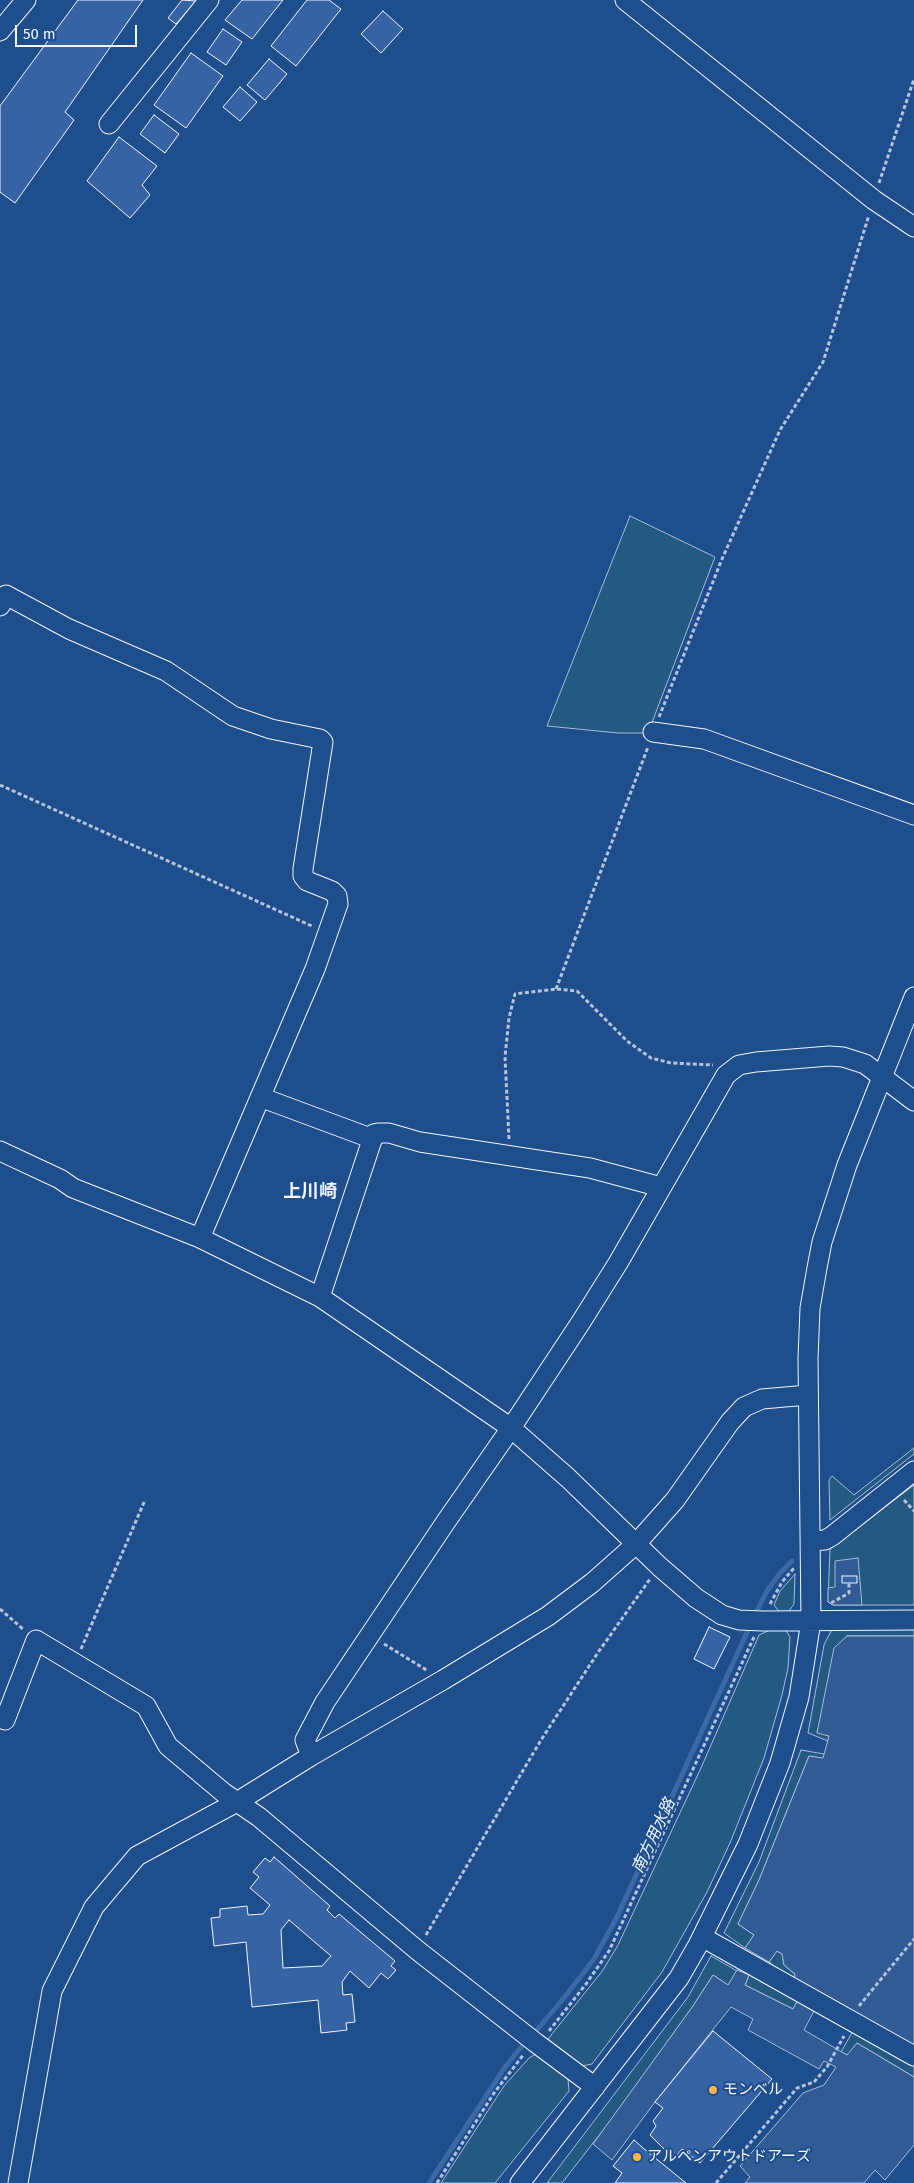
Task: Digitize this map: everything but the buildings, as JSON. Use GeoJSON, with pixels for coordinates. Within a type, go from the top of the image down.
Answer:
{"type":"FeatureCollection","features":[{"type":"Feature","properties":{"kind":"street"},"geometry":{"type":"LineString","coordinates":[[0,31],[26,0]]}},
{"type":"Feature","properties":{"kind":"street"},"geometry":{"type":"LineString","coordinates":[[109,124],[209,0]]}},
{"type":"Feature","properties":{"kind":"street"},"geometry":{"type":"LineString","coordinates":[[625,0],[874,200],[914,227]]}},
{"type":"Feature","properties":{"kind":"street"},"geometry":{"type":"LineString","coordinates":[[0,606],[6,594],[69,629],[166,671],[233,716],[271,729],[320,739],[323,742],[303,869],[307,881],[332,891],[337,896],[338,904],[315,969],[200,1238]]}},
{"type":"Feature","properties":{"kind":"street"},"geometry":{"type":"LineString","coordinates":[[653,732],[704,740],[914,815]]}},
{"type":"Feature","properties":{"kind":"street"},"geometry":{"type":"LineString","coordinates":[[520,2183],[679,1978],[702,1937],[748,1844],[780,1763],[799,1698],[811,1621],[812,1567],[808,1396],[810,1308],[822,1242],[847,1165],[914,997]]}},
{"type":"Feature","properties":{"kind":"street"},"geometry":{"type":"LineString","coordinates":[[310,1756],[305,1740],[324,1702],[511,1428],[618,1263],[722,1080],[730,1071],[739,1065],[756,1062],[829,1056],[856,1059],[872,1068],[914,1101]]}},
{"type":"Feature","properties":{"kind":"street"},"geometry":{"type":"LineString","coordinates":[[260,1097],[373,1139]]}},
{"type":"Feature","properties":{"kind":"street"},"geometry":{"type":"LineString","coordinates":[[320,1297],[374,1134],[378,1132],[389,1133],[420,1142],[590,1168],[662,1188]]}},
{"type":"Feature","properties":{"kind":"street"},"geometry":{"type":"LineString","coordinates":[[0,1152],[60,1179],[73,1188],[200,1238],[320,1297],[511,1428],[568,1478],[660,1567],[696,1598],[722,1615],[739,1620],[762,1621],[914,1620]]}},
{"type":"Feature","properties":{"kind":"street"},"geometry":{"type":"LineString","coordinates":[[18,2183],[52,1992],[94,1907],[137,1856],[237,1802],[310,1756],[443,1680],[548,1616],[592,1583],[636,1544],[675,1500],[730,1422],[744,1407],[762,1399],[808,1396]]}},
{"type":"Feature","properties":{"kind":"street"},"geometry":{"type":"LineString","coordinates":[[811,1541],[825,1540],[832,1536],[914,1471]]}},
{"type":"Feature","properties":{"kind":"street"},"geometry":{"type":"LineString","coordinates":[[5,1720],[36,1640],[146,1706],[168,1746],[224,1793],[258,1817],[417,1950],[595,2087]]}},
{"type":"Feature","properties":{"kind":"street"},"geometry":{"type":"LineString","coordinates":[[702,1937],[914,2056]]}},
{"type":"Feature","properties":{"kind":"path"},"geometry":{"type":"LineString","coordinates":[[556,989],[653,732],[722,559],[780,430],[823,362],[914,79]]}},
{"type":"Feature","properties":{"kind":"path"},"geometry":{"type":"LineString","coordinates":[[0,785],[328,934]]}},
{"type":"Feature","properties":{"kind":"path"},"geometry":{"type":"LineString","coordinates":[[510,1156],[505,1057],[509,1018],[515,994],[556,989],[577,991],[627,1041],[651,1058],[672,1063],[719,1065],[730,1071]]}},
{"type":"Feature","properties":{"kind":"path"},"geometry":{"type":"LineString","coordinates":[[74,1663],[146,1500]]}},
{"type":"Feature","properties":{"kind":"path"},"geometry":{"type":"LineString","coordinates":[[417,1950],[541,1740],[597,1654],[660,1567]]}},
{"type":"Feature","properties":{"kind":"path"},"geometry":{"type":"LineString","coordinates":[[437,2183],[494,2093],[524,2054],[545,2035],[586,1984],[609,1950],[774,1594],[791,1570],[800,1567],[812,1567]]}},
{"type":"Feature","properties":{"kind":"path"},"geometry":{"type":"LineString","coordinates":[[826,1606],[849,1592],[849,1583]]}},
{"type":"Feature","properties":{"kind":"path"},"geometry":{"type":"LineString","coordinates":[[0,1609],[36,1640]]}},
{"type":"Feature","properties":{"kind":"path"},"geometry":{"type":"LineString","coordinates":[[369,1636],[443,1680]]}},
{"type":"Feature","properties":{"kind":"path"},"geometry":{"type":"LineString","coordinates":[[716,2183],[797,2088],[814,2082],[823,2072],[852,2022],[854,2013],[914,1939]]}},
{"type":"Feature","properties":{"kind":"shaded area"},"geometry":{"type":"Polygon","coordinates":[[[630,516],[715,557],[648,733],[618,733],[547,726],[630,516]]]}},
{"type":"Feature","properties":{"kind":"shaded area"},"geometry":{"type":"Polygon","coordinates":[[[914,1448],[914,1454],[830,1520],[829,1480],[832,1476],[854,1495],[914,1448]]]}},
{"type":"Feature","properties":{"kind":"shaded area"},"geometry":{"type":"Polygon","coordinates":[[[914,1485],[914,1605],[833,1605],[828,1602],[830,1549],[914,1485]]]}},
{"type":"Feature","properties":{"kind":"shaded area"},"geometry":{"type":"Polygon","coordinates":[[[858,1558],[862,1605],[833,1605],[828,1602],[828,1588],[835,1587],[835,1561],[858,1558]]]}},
{"type":"Feature","properties":{"kind":"shaded area"},"geometry":{"type":"Polygon","coordinates":[[[795,1574],[794,1604],[787,1614],[781,1614],[774,1605],[780,1591],[795,1574]]]}},
{"type":"Feature","properties":{"kind":"shaded area"},"geometry":{"type":"Polygon","coordinates":[[[914,1627],[914,1636],[847,1636],[817,1732],[829,1736],[828,1741],[808,1733],[824,1645],[831,1631],[837,1628],[914,1627]]]}},
{"type":"Feature","properties":{"kind":"shaded area"},"geometry":{"type":"Polygon","coordinates":[[[772,1629],[785,1629],[790,1637],[788,1668],[764,1758],[730,1843],[707,1892],[662,1972],[592,2064],[582,2066],[548,2039],[603,1970],[618,1945],[701,1768],[759,1635],[772,1629]]]}},
{"type":"Feature","properties":{"kind":"shaded area"},"geometry":{"type":"Polygon","coordinates":[[[847,1636],[914,1636],[914,2046],[794,1981],[795,1974],[784,1965],[782,1954],[777,1951],[769,1962],[745,1948],[754,1935],[738,1924],[759,1880],[809,1756],[823,1758],[829,1736],[817,1733],[834,1648],[847,1636]]]}},
{"type":"Feature","properties":{"kind":"shaded area"},"geometry":{"type":"Polygon","coordinates":[[[801,1750],[824,1754],[823,1759],[809,1756],[759,1880],[738,1924],[754,1935],[745,1948],[724,1933],[759,1862],[801,1750]]]}},
{"type":"Feature","properties":{"kind":"shaded area"},"geometry":{"type":"Polygon","coordinates":[[[777,1951],[782,1954],[784,1965],[795,1974],[794,1981],[769,1962],[777,1951]]]}},
{"type":"Feature","properties":{"kind":"shaded area"},"geometry":{"type":"Polygon","coordinates":[[[711,1956],[737,1971],[728,1985],[713,1975],[614,2116],[562,2183],[547,2183],[688,1997],[711,1956]]]}},
{"type":"Feature","properties":{"kind":"shaded area"},"geometry":{"type":"Polygon","coordinates":[[[737,1970],[749,1975],[745,1985],[793,2009],[799,1998],[815,2009],[804,2030],[847,2055],[857,2043],[914,2077],[914,2145],[885,2180],[875,2170],[864,2183],[745,2183],[750,2177],[740,2166],[803,2093],[824,2085],[836,2067],[824,2061],[819,2069],[748,2030],[753,2019],[731,2007],[655,2102],[612,2160],[593,2144],[693,2006],[713,1975],[728,1985],[737,1970]]]}},
{"type":"Feature","properties":{"kind":"shaded area"},"geometry":{"type":"Polygon","coordinates":[[[749,1975],[799,1998],[793,2009],[745,1985],[749,1975]]]}},
{"type":"Feature","properties":{"kind":"shaded area"},"geometry":{"type":"Polygon","coordinates":[[[853,2031],[914,2062],[914,2077],[857,2043],[848,2055],[841,2052],[853,2031]]]}},
{"type":"Feature","properties":{"kind":"shaded area"},"geometry":{"type":"Polygon","coordinates":[[[536,2054],[568,2079],[569,2091],[495,2183],[441,2183],[504,2086],[529,2058],[536,2054]]]}},
{"type":"Feature","properties":{"kind":"waterway","name":"南方用水路"},"geometry":{"type":"LineString","coordinates":[[755,1615],[767,1591],[780,1573],[792,1561]]}},
{"type":"Feature","properties":{"kind":"waterway","name":"南方用水路"},"geometry":{"type":"LineString","coordinates":[[536,2031],[594,1959],[616,1919],[749,1628]]}},
{"type":"Feature","properties":{"kind":"waterway","name":"南方用水路"},"geometry":{"type":"LineString","coordinates":[[429,2183],[505,2067],[522,2046]]}},
{"type":"Feature","properties":{"kind":"place","name":"モンベル"},"geometry":{"type":"Point","coordinates":[713,2090]}},
{"type":"Feature","properties":{"kind":"place","name":"アルペンアウトドアーズ"},"geometry":{"type":"Point","coordinates":[637,2157]}},
{"type":"Feature","properties":{"kind":"district","name":"上川崎"},"geometry":{"type":"Point","coordinates":[310,1192]}}]}
